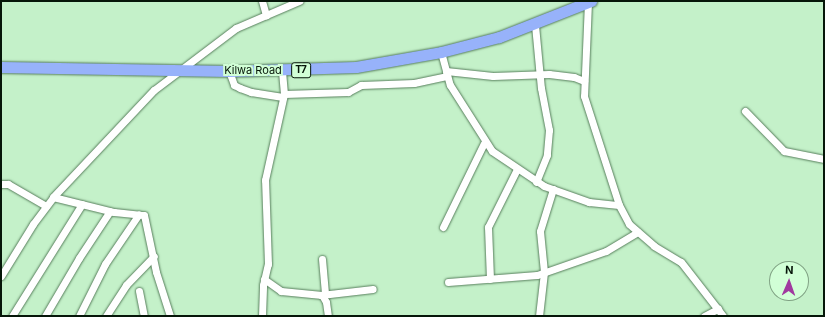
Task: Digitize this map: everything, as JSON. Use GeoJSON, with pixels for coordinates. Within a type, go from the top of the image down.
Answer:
{"type":"FeatureCollection","features":[{"type":"Feature","properties":{"kind":"highway","name":"Kilwa Road"},"geometry":{"type":"LineString","coordinates":[[1,67],[230,71],[356,66],[441,52],[535,25],[589,2]]}},
{"type":"Feature","properties":{"kind":"street"},"geometry":{"type":"LineString","coordinates":[[262,1],[266,14]]}},
{"type":"Feature","properties":{"kind":"street"},"geometry":{"type":"LineString","coordinates":[[1,276],[53,197],[139,104],[236,28],[299,1]]}},
{"type":"Feature","properties":{"kind":"street"},"geometry":{"type":"LineString","coordinates":[[589,2],[584,96],[619,205],[629,224],[654,246],[681,262],[723,316]]}},
{"type":"Feature","properties":{"kind":"street"},"geometry":{"type":"LineString","coordinates":[[535,25],[539,74],[548,130],[547,155],[536,182]]}},
{"type":"Feature","properties":{"kind":"street"},"geometry":{"type":"LineString","coordinates":[[441,52],[446,74],[484,143],[516,169],[536,182],[589,202],[619,205]]}},
{"type":"Feature","properties":{"kind":"street"},"geometry":{"type":"LineString","coordinates":[[262,316],[264,279],[268,264],[265,180],[284,95],[282,70]]}},
{"type":"Feature","properties":{"kind":"street"},"geometry":{"type":"LineString","coordinates":[[230,71],[234,85],[240,88],[251,92],[284,95],[348,92],[360,85],[414,83],[446,74],[493,76],[539,74],[574,77],[584,81]]}},
{"type":"Feature","properties":{"kind":"street"},"geometry":{"type":"LineString","coordinates":[[745,111],[784,151],[824,159]]}},
{"type":"Feature","properties":{"kind":"street"},"geometry":{"type":"LineString","coordinates":[[443,228],[484,143]]}},
{"type":"Feature","properties":{"kind":"street"},"geometry":{"type":"LineString","coordinates":[[490,279],[488,227],[516,169]]}},
{"type":"Feature","properties":{"kind":"street"},"geometry":{"type":"LineString","coordinates":[[1,184],[8,184],[46,206]]}},
{"type":"Feature","properties":{"kind":"street"},"geometry":{"type":"LineString","coordinates":[[539,316],[544,272],[540,231],[553,189]]}},
{"type":"Feature","properties":{"kind":"street"},"geometry":{"type":"LineString","coordinates":[[53,197],[110,211],[139,214],[145,217],[170,316]]}},
{"type":"Feature","properties":{"kind":"street"},"geometry":{"type":"LineString","coordinates":[[12,316],[82,204]]}},
{"type":"Feature","properties":{"kind":"street"},"geometry":{"type":"LineString","coordinates":[[45,316],[79,258],[110,211]]}},
{"type":"Feature","properties":{"kind":"street"},"geometry":{"type":"LineString","coordinates":[[79,316],[105,264],[139,214]]}},
{"type":"Feature","properties":{"kind":"street"},"geometry":{"type":"LineString","coordinates":[[448,282],[490,279],[544,272],[606,251],[638,232]]}},
{"type":"Feature","properties":{"kind":"street"},"geometry":{"type":"LineString","coordinates":[[106,316],[126,285],[154,256]]}},
{"type":"Feature","properties":{"kind":"street"},"geometry":{"type":"LineString","coordinates":[[322,259],[323,295],[326,302],[328,316]]}},
{"type":"Feature","properties":{"kind":"street"},"geometry":{"type":"LineString","coordinates":[[264,279],[281,291],[323,295],[373,288]]}},
{"type":"Feature","properties":{"kind":"street"},"geometry":{"type":"LineString","coordinates":[[138,291],[144,316]]}},
{"type":"Feature","properties":{"kind":"street"},"geometry":{"type":"LineString","coordinates":[[704,316],[718,309]]}}]}
